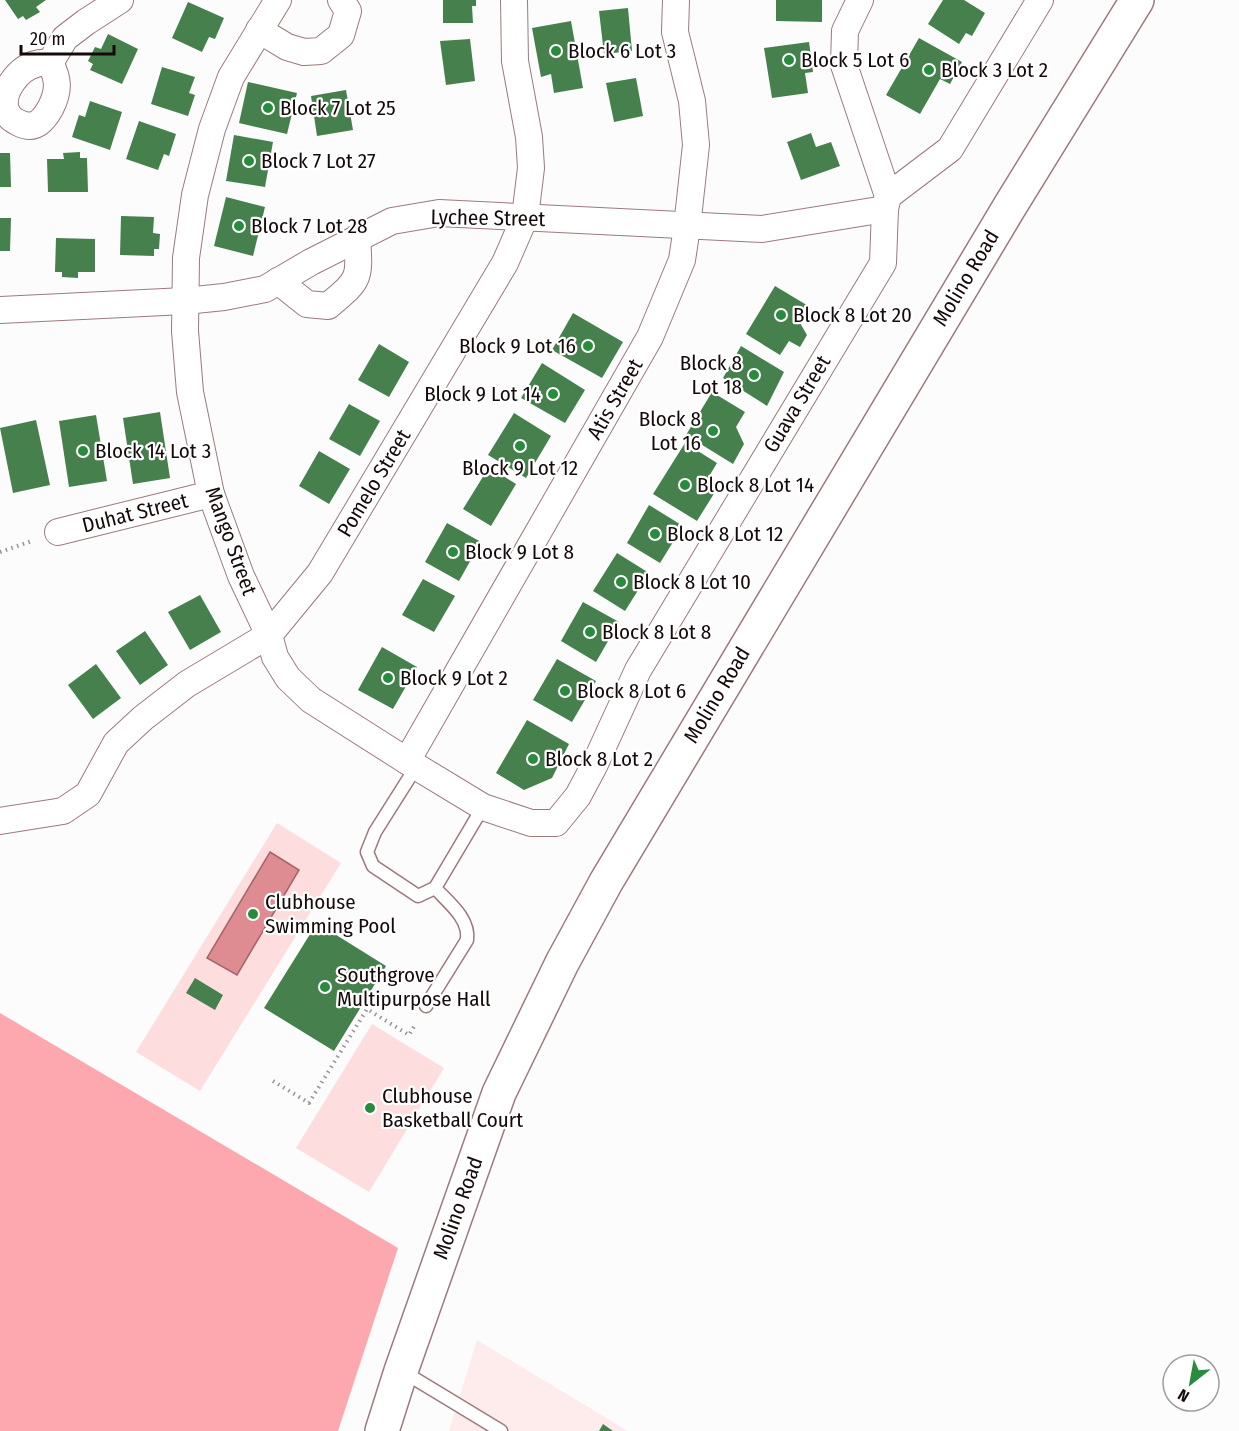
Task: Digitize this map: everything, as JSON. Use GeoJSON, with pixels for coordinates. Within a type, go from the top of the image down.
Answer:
{"type":"FeatureCollection","features":[{"type":"Feature","properties":{"kind":"main road","name":"Molino Road"},"geometry":{"type":"LineString","coordinates":[[382,1431],[499,1093],[562,963],[600,892],[1010,206],[1137,0]]}},
{"type":"Feature","properties":{"kind":"street"},"geometry":{"type":"LineString","coordinates":[[50,63],[65,38],[120,0]]}},
{"type":"Feature","properties":{"kind":"street"},"geometry":{"type":"LineString","coordinates":[[259,30],[286,47],[304,52],[321,51],[341,35],[348,11],[341,0]]}},
{"type":"Feature","properties":{"kind":"street","name":"Pomelo Street"},"geometry":{"type":"LineString","coordinates":[[0,821],[63,811],[88,794],[116,743],[143,718],[187,684],[268,634],[320,573],[505,263],[525,217],[531,168],[529,137],[515,61],[514,0]]}},
{"type":"Feature","properties":{"kind":"street","name":"Atis Street"},"geometry":{"type":"LineString","coordinates":[[412,764],[650,337],[682,260],[695,137],[692,101],[675,32],[676,0]]}},
{"type":"Feature","properties":{"kind":"street","name":"Guava Street"},"geometry":{"type":"LineString","coordinates":[[556,823],[578,796],[638,670],[884,263],[887,203],[844,65],[845,31],[860,0]]}},
{"type":"Feature","properties":{"kind":"street"},"geometry":{"type":"LineString","coordinates":[[887,203],[950,149],[1040,0]]}},
{"type":"Feature","properties":{"kind":"street","name":"Mango Street"},"geometry":{"type":"LineString","coordinates":[[270,2],[259,30],[231,77],[212,129],[195,195],[186,258],[185,332],[190,392],[211,494],[241,576],[268,634],[275,657],[288,678],[311,700],[483,807],[531,823],[556,823]]}},
{"type":"Feature","properties":{"kind":"street","name":"Lychee Street"},"geometry":{"type":"LineString","coordinates":[[0,310],[185,301],[224,297],[265,289],[392,221],[439,213],[762,229],[887,203]]}},
{"type":"Feature","properties":{"kind":"street"},"geometry":{"type":"LineString","coordinates":[[278,281],[307,304],[328,306],[351,286],[359,270],[357,238]]}},
{"type":"Feature","properties":{"kind":"street","name":"Duhat Street"},"geometry":{"type":"LineString","coordinates":[[58,532],[211,494]]}},
{"type":"Feature","properties":{"kind":"lane"},"geometry":{"type":"LineString","coordinates":[[412,764],[375,832],[368,852],[373,866],[418,896],[435,888],[483,807]]}},
{"type":"Feature","properties":{"kind":"lane"},"geometry":{"type":"LineString","coordinates":[[426,1006],[467,940],[468,932],[466,923],[435,888]]}},
{"type":"Feature","properties":{"kind":"lane"},"geometry":{"type":"LineString","coordinates":[[401,1371],[501,1431]]}},
{"type":"Feature","properties":{"kind":"path"},"geometry":{"type":"LineString","coordinates":[[273,1081],[309,1103],[367,1010],[409,1035],[426,1006]]}},
{"type":"Feature","properties":{"kind":"shaded area"},"geometry":{"type":"Polygon","coordinates":[[[277,823],[341,863],[200,1091],[136,1052],[277,823]]]}},
{"type":"Feature","properties":{"kind":"shaded area","name":"Clubhouse Swimming Pool"},"geometry":{"type":"Polygon","coordinates":[[[270,852],[299,870],[237,975],[207,958],[270,852]]]}},
{"type":"Feature","properties":{"kind":"shaded area"},"geometry":{"type":"Polygon","coordinates":[[[0,1013],[398,1248],[338,1431],[0,1431],[0,1013]]]}},
{"type":"Feature","properties":{"kind":"shaded area","name":"Clubhouse Basketball Court"},"geometry":{"type":"Polygon","coordinates":[[[372,1024],[444,1068],[369,1192],[296,1148],[372,1024]]]}},
{"type":"Feature","properties":{"kind":"shaded area"},"geometry":{"type":"Polygon","coordinates":[[[477,1340],[628,1431],[449,1431],[477,1340]]]}},
{"type":"Feature","properties":{"kind":"building"},"geometry":{"type":"Polygon","coordinates":[[[5,0],[46,0],[36,7],[40,12],[26,20],[23,16],[18,19],[5,0]]]}},
{"type":"Feature","properties":{"kind":"building"},"geometry":{"type":"Polygon","coordinates":[[[443,0],[476,0],[476,6],[472,6],[473,23],[443,23],[443,0]]]}},
{"type":"Feature","properties":{"kind":"building"},"geometry":{"type":"Polygon","coordinates":[[[776,0],[822,0],[822,22],[776,21],[776,0]]]}},
{"type":"Feature","properties":{"kind":"building"},"geometry":{"type":"Polygon","coordinates":[[[943,0],[964,0],[985,13],[972,36],[966,33],[959,44],[928,24],[943,0]]]}},
{"type":"Feature","properties":{"kind":"building"},"geometry":{"type":"Polygon","coordinates":[[[188,2],[224,18],[215,39],[209,37],[202,52],[172,38],[188,2]]]}},
{"type":"Feature","properties":{"kind":"building"},"geometry":{"type":"Polygon","coordinates":[[[628,8],[632,51],[604,54],[599,11],[628,8]]]}},
{"type":"Feature","properties":{"kind":"building","name":"Block 6 Lot 3"},"geometry":{"type":"Polygon","coordinates":[[[571,21],[583,88],[554,93],[551,74],[541,77],[532,28],[571,21]]]}},
{"type":"Feature","properties":{"kind":"building"},"geometry":{"type":"Polygon","coordinates":[[[108,34],[138,49],[122,84],[90,70],[93,64],[88,61],[95,47],[101,49],[108,34]]]}},
{"type":"Feature","properties":{"kind":"building","name":"Block 3 Lot 2"},"geometry":{"type":"Polygon","coordinates":[[[919,38],[962,62],[950,84],[940,79],[920,114],[886,95],[919,38]]]}},
{"type":"Feature","properties":{"kind":"building"},"geometry":{"type":"Polygon","coordinates":[[[470,39],[475,81],[446,85],[440,41],[470,39]]]}},
{"type":"Feature","properties":{"kind":"building","name":"Block 5 Lot 6"},"geometry":{"type":"Polygon","coordinates":[[[809,42],[813,72],[805,73],[808,93],[772,98],[764,48],[809,42]]]}},
{"type":"Feature","properties":{"kind":"building"},"geometry":{"type":"Polygon","coordinates":[[[162,67],[195,77],[189,93],[195,95],[188,116],[151,104],[162,67]]]}},
{"type":"Feature","properties":{"kind":"building"},"geometry":{"type":"Polygon","coordinates":[[[636,78],[643,116],[614,122],[606,83],[636,78]]]}},
{"type":"Feature","properties":{"kind":"building","name":"Block 7 Lot 25"},"geometry":{"type":"Polygon","coordinates":[[[248,82],[297,93],[287,134],[239,123],[248,82]]]}},
{"type":"Feature","properties":{"kind":"building"},"geometry":{"type":"Polygon","coordinates":[[[346,90],[353,130],[317,136],[311,96],[346,90]]]}},
{"type":"Feature","properties":{"kind":"building"},"geometry":{"type":"Polygon","coordinates":[[[90,101],[122,112],[110,150],[72,137],[79,115],[85,117],[90,101]]]}},
{"type":"Feature","properties":{"kind":"building"},"geometry":{"type":"Polygon","coordinates":[[[139,121],[176,134],[169,156],[164,154],[158,170],[126,159],[139,121]]]}},
{"type":"Feature","properties":{"kind":"building"},"geometry":{"type":"Polygon","coordinates":[[[811,133],[816,147],[831,142],[840,166],[801,180],[787,142],[811,133]]]}},
{"type":"Feature","properties":{"kind":"building","name":"Block 7 Lot 27"},"geometry":{"type":"Polygon","coordinates":[[[234,135],[273,142],[265,187],[226,181],[234,135]]]}},
{"type":"Feature","properties":{"kind":"building"},"geometry":{"type":"Polygon","coordinates":[[[80,152],[80,158],[87,158],[88,192],[48,192],[47,159],[64,159],[63,153],[80,152]]]}},
{"type":"Feature","properties":{"kind":"building"},"geometry":{"type":"Polygon","coordinates":[[[0,153],[10,153],[11,187],[0,187],[0,153]]]}},
{"type":"Feature","properties":{"kind":"building","name":"Block 7 Lot 28"},"geometry":{"type":"Polygon","coordinates":[[[226,197],[265,207],[253,256],[214,246],[226,197]]]}},
{"type":"Feature","properties":{"kind":"building"},"geometry":{"type":"Polygon","coordinates":[[[121,216],[154,217],[153,233],[160,234],[159,249],[154,249],[154,256],[120,255],[121,216]]]}},
{"type":"Feature","properties":{"kind":"building"},"geometry":{"type":"Polygon","coordinates":[[[0,218],[11,218],[10,251],[0,251],[0,218]]]}},
{"type":"Feature","properties":{"kind":"building"},"geometry":{"type":"Polygon","coordinates":[[[56,238],[95,239],[95,272],[78,272],[78,278],[62,277],[62,272],[55,272],[56,238]]]}},
{"type":"Feature","properties":{"kind":"building","name":"Block 8 Lot 20"},"geometry":{"type":"Polygon","coordinates":[[[775,286],[810,307],[800,323],[807,335],[800,347],[789,341],[780,355],[746,334],[775,286]]]}},
{"type":"Feature","properties":{"kind":"building","name":"Block 9 Lot 16"},"geometry":{"type":"Polygon","coordinates":[[[573,313],[623,342],[602,378],[552,350],[573,313]]]}},
{"type":"Feature","properties":{"kind":"building"},"geometry":{"type":"Polygon","coordinates":[[[379,344],[409,362],[389,397],[358,380],[379,344]]]}},
{"type":"Feature","properties":{"kind":"building","name":"Block 8 Lot 18"},"geometry":{"type":"Polygon","coordinates":[[[741,346],[784,372],[767,406],[723,378],[741,346]]]}},
{"type":"Feature","properties":{"kind":"building","name":"Block 9 Lot 14"},"geometry":{"type":"Polygon","coordinates":[[[542,363],[585,390],[565,423],[521,398],[542,363]]]}},
{"type":"Feature","properties":{"kind":"building","name":"Block 8 Lot 16"},"geometry":{"type":"Polygon","coordinates":[[[712,392],[745,412],[736,427],[744,444],[733,464],[686,435],[712,392]]]}},
{"type":"Feature","properties":{"kind":"building"},"geometry":{"type":"Polygon","coordinates":[[[349,404],[380,421],[360,456],[329,439],[349,404]]]}},
{"type":"Feature","properties":{"kind":"building"},"geometry":{"type":"Polygon","coordinates":[[[160,412],[170,478],[133,484],[123,418],[160,412]]]}},
{"type":"Feature","properties":{"kind":"building","name":"Block 9 Lot 12"},"geometry":{"type":"Polygon","coordinates":[[[514,413],[551,436],[526,478],[488,455],[514,413]]]}},
{"type":"Feature","properties":{"kind":"building","name":"Block 14 Lot 3"},"geometry":{"type":"Polygon","coordinates":[[[96,415],[107,481],[69,487],[59,421],[96,415]]]}},
{"type":"Feature","properties":{"kind":"building"},"geometry":{"type":"Polygon","coordinates":[[[36,420],[50,485],[13,493],[0,428],[36,420]]]}},
{"type":"Feature","properties":{"kind":"building","name":"Block 8 Lot 14"},"geometry":{"type":"Polygon","coordinates":[[[685,443],[717,463],[708,478],[715,492],[697,521],[653,494],[685,443]]]}},
{"type":"Feature","properties":{"kind":"building"},"geometry":{"type":"Polygon","coordinates":[[[319,451],[350,469],[329,504],[299,486],[319,451]]]}},
{"type":"Feature","properties":{"kind":"building"},"geometry":{"type":"Polygon","coordinates":[[[489,467],[516,484],[491,526],[463,509],[489,467]]]}},
{"type":"Feature","properties":{"kind":"building","name":"Block 8 Lot 12"},"geometry":{"type":"Polygon","coordinates":[[[649,505],[683,526],[660,563],[627,543],[649,505]]]}},
{"type":"Feature","properties":{"kind":"building","name":"Block 9 Lot 8"},"geometry":{"type":"Polygon","coordinates":[[[447,523],[481,542],[459,581],[425,562],[447,523]]]}},
{"type":"Feature","properties":{"kind":"building","name":"Block 8 Lot 10"},"geometry":{"type":"Polygon","coordinates":[[[617,553],[649,573],[625,611],[593,591],[617,553]]]}},
{"type":"Feature","properties":{"kind":"building"},"geometry":{"type":"Polygon","coordinates":[[[423,579],[455,596],[434,632],[402,615],[423,579]]]}},
{"type":"Feature","properties":{"kind":"building"},"geometry":{"type":"Polygon","coordinates":[[[200,595],[221,632],[190,650],[168,612],[200,595]]]}},
{"type":"Feature","properties":{"kind":"building","name":"Block 8 Lot 8"},"geometry":{"type":"Polygon","coordinates":[[[583,602],[619,622],[596,662],[561,641],[583,602]]]}},
{"type":"Feature","properties":{"kind":"building"},"geometry":{"type":"Polygon","coordinates":[[[145,631],[168,665],[140,685],[116,651],[145,631]]]}},
{"type":"Feature","properties":{"kind":"building","name":"Block 9 Lot 2"},"geometry":{"type":"Polygon","coordinates":[[[382,647],[417,667],[393,709],[358,690],[382,647]]]}},
{"type":"Feature","properties":{"kind":"building","name":"Block 8 Lot 6"},"geometry":{"type":"Polygon","coordinates":[[[557,659],[596,681],[572,722],[533,700],[557,659]]]}},
{"type":"Feature","properties":{"kind":"building"},"geometry":{"type":"Polygon","coordinates":[[[96,664],[121,698],[93,719],[68,685],[96,664]]]}},
{"type":"Feature","properties":{"kind":"building","name":"Block 8 Lot 2"},"geometry":{"type":"Polygon","coordinates":[[[527,720],[569,744],[552,778],[524,790],[496,773],[527,720]]]}},
{"type":"Feature","properties":{"kind":"building","name":"Southgrove Multipurpose Hall"},"geometry":{"type":"Polygon","coordinates":[[[317,923],[386,966],[334,1051],[264,1008],[317,923]]]}},
{"type":"Feature","properties":{"kind":"building"},"geometry":{"type":"Polygon","coordinates":[[[195,978],[223,995],[215,1010],[186,993],[195,978]]]}},
{"type":"Feature","properties":{"kind":"building"},"geometry":{"type":"Polygon","coordinates":[[[603,1424],[613,1431],[599,1431],[603,1424]]]}},
{"type":"Feature","properties":{"kind":"place","name":"Block 6 Lot 3"},"geometry":{"type":"Point","coordinates":[556,51]}},
{"type":"Feature","properties":{"kind":"place","name":"Block 5 Lot 6"},"geometry":{"type":"Point","coordinates":[789,60]}},
{"type":"Feature","properties":{"kind":"place","name":"Block 3 Lot 2"},"geometry":{"type":"Point","coordinates":[929,70]}},
{"type":"Feature","properties":{"kind":"place","name":"Block 7 Lot 25"},"geometry":{"type":"Point","coordinates":[268,108]}},
{"type":"Feature","properties":{"kind":"place","name":"Block 7 Lot 27"},"geometry":{"type":"Point","coordinates":[249,161]}},
{"type":"Feature","properties":{"kind":"place","name":"Block 7 Lot 28"},"geometry":{"type":"Point","coordinates":[239,226]}},
{"type":"Feature","properties":{"kind":"place","name":"Block 8 Lot 20"},"geometry":{"type":"Point","coordinates":[781,315]}},
{"type":"Feature","properties":{"kind":"place","name":"Block 9 Lot 16"},"geometry":{"type":"Point","coordinates":[588,346]}},
{"type":"Feature","properties":{"kind":"place","name":"Block 8 Lot 18"},"geometry":{"type":"Point","coordinates":[754,375]}},
{"type":"Feature","properties":{"kind":"place","name":"Block 9 Lot 14"},"geometry":{"type":"Point","coordinates":[553,394]}},
{"type":"Feature","properties":{"kind":"place","name":"Block 8 Lot 16"},"geometry":{"type":"Point","coordinates":[713,431]}},
{"type":"Feature","properties":{"kind":"place","name":"Block 9 Lot 12"},"geometry":{"type":"Point","coordinates":[520,446]}},
{"type":"Feature","properties":{"kind":"place","name":"Block 14 Lot 3"},"geometry":{"type":"Point","coordinates":[83,451]}},
{"type":"Feature","properties":{"kind":"place","name":"Block 8 Lot 14"},"geometry":{"type":"Point","coordinates":[685,485]}},
{"type":"Feature","properties":{"kind":"place","name":"Block 8 Lot 12"},"geometry":{"type":"Point","coordinates":[655,534]}},
{"type":"Feature","properties":{"kind":"place","name":"Block 9 Lot 8"},"geometry":{"type":"Point","coordinates":[453,552]}},
{"type":"Feature","properties":{"kind":"place","name":"Block 8 Lot 10"},"geometry":{"type":"Point","coordinates":[621,582]}},
{"type":"Feature","properties":{"kind":"place","name":"Block 8 Lot 8"},"geometry":{"type":"Point","coordinates":[590,632]}},
{"type":"Feature","properties":{"kind":"place","name":"Block 9 Lot 2"},"geometry":{"type":"Point","coordinates":[388,678]}},
{"type":"Feature","properties":{"kind":"place","name":"Block 8 Lot 6"},"geometry":{"type":"Point","coordinates":[565,691]}},
{"type":"Feature","properties":{"kind":"place","name":"Block 8 Lot 2"},"geometry":{"type":"Point","coordinates":[533,759]}},
{"type":"Feature","properties":{"kind":"place","name":"Clubhouse Swimming Pool"},"geometry":{"type":"Point","coordinates":[253,914]}},
{"type":"Feature","properties":{"kind":"place","name":"Southgrove Multipurpose Hall"},"geometry":{"type":"Point","coordinates":[325,987]}},
{"type":"Feature","properties":{"kind":"place","name":"Clubhouse Basketball Court"},"geometry":{"type":"Point","coordinates":[370,1108]}}]}
